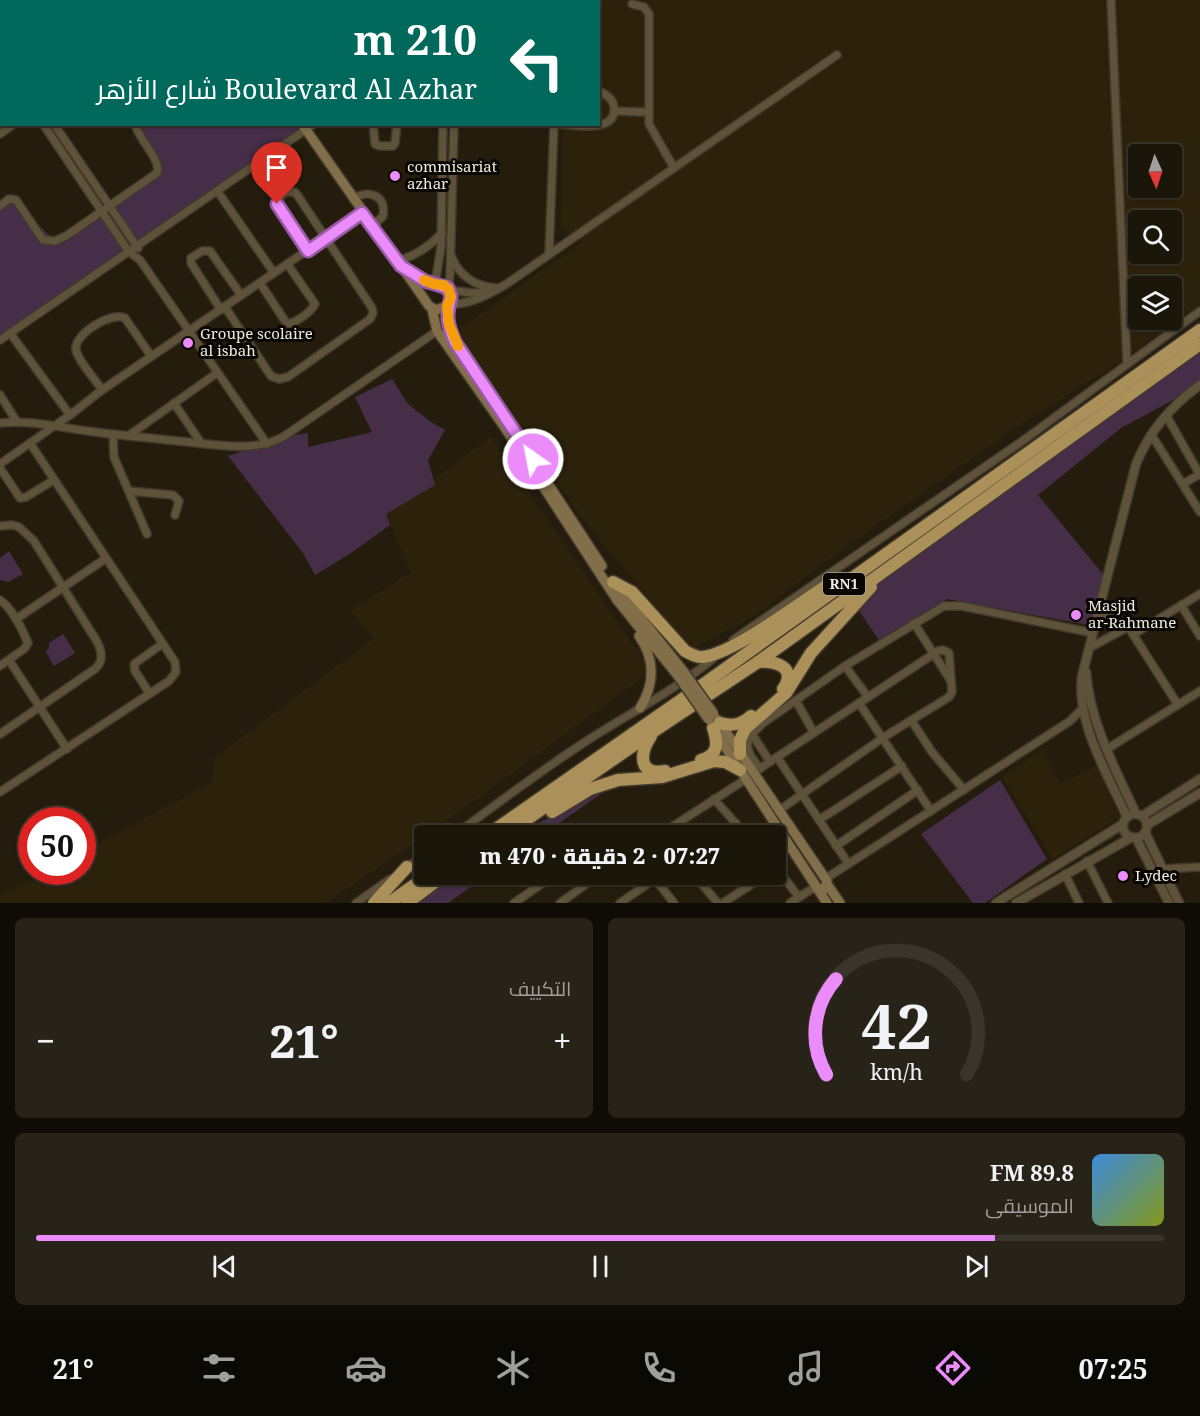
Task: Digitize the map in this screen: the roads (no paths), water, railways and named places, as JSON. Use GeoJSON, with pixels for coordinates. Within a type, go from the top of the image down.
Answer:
{"type":"FeatureCollection","features":[{"type":"Feature","properties":{"kind":"highway","name":"RN1"},"geometry":{"type":"LineString","coordinates":[[502,825],[1200,330]]}},
{"type":"Feature","properties":{"kind":"highway","name":"RN1"},"geometry":{"type":"LineString","coordinates":[[519,825],[758,662],[1200,344]]}},
{"type":"Feature","properties":{"kind":"highway"},"geometry":{"type":"LineString","coordinates":[[736,756],[745,729],[786,693],[819,642],[874,584],[957,519]]}},
{"type":"Feature","properties":{"kind":"highway"},"geometry":{"type":"LineString","coordinates":[[613,582],[632,592],[685,651],[697,657],[704,657],[738,643],[853,569],[891,551]]}},
{"type":"Feature","properties":{"kind":"highway"},"geometry":{"type":"LineString","coordinates":[[657,729],[642,751],[645,766],[651,770],[658,772],[707,759],[713,754],[717,745],[714,722],[734,725],[746,720],[784,688],[788,676],[781,664],[758,662]]}},
{"type":"Feature","properties":{"kind":"highway"},"geometry":{"type":"LineString","coordinates":[[528,825],[590,789],[608,783],[662,777],[714,761],[725,762],[750,773]]}},
{"type":"Feature","properties":{"kind":"highway"},"geometry":{"type":"LineString","coordinates":[[374,903],[407,867]]}},
{"type":"Feature","properties":{"kind":"highway"},"geometry":{"type":"LineString","coordinates":[[389,903],[414,885]]}},
{"type":"Feature","properties":{"kind":"highway"},"geometry":{"type":"LineString","coordinates":[[407,903],[431,885]]}},
{"type":"Feature","properties":{"kind":"main road"},"geometry":{"type":"LineString","coordinates":[[307,126],[362,213],[432,309],[437,331],[505,428],[617,600],[681,674]]}},
{"type":"Feature","properties":{"kind":"main road"},"geometry":{"type":"LineString","coordinates":[[399,263],[448,289],[451,297],[448,305],[449,324],[455,342],[613,582],[681,674],[736,756],[778,811],[820,883],[827,903]]}},
{"type":"Feature","properties":{"kind":"main road"},"geometry":{"type":"LineString","coordinates":[[425,299],[426,292],[435,284]]}},
{"type":"Feature","properties":{"kind":"main road"},"geometry":{"type":"LineString","coordinates":[[432,309],[441,310],[448,305]]}},
{"type":"Feature","properties":{"kind":"main road"},"geometry":{"type":"LineString","coordinates":[[598,571],[609,592],[645,645],[650,658],[651,681],[640,708]]}},
{"type":"Feature","properties":{"kind":"main road"},"geometry":{"type":"LineString","coordinates":[[750,773],[820,883],[840,903]]}},
{"type":"Feature","properties":{"kind":"street"},"geometry":{"type":"LineString","coordinates":[[1111,0],[1128,364]]}},
{"type":"Feature","properties":{"kind":"street"},"geometry":{"type":"LineString","coordinates":[[632,4],[644,7],[649,14],[648,112],[651,129],[674,168]]}},
{"type":"Feature","properties":{"kind":"street"},"geometry":{"type":"LineString","coordinates":[[448,305],[471,302],[497,289],[837,55]]}},
{"type":"Feature","properties":{"kind":"street"},"geometry":{"type":"LineString","coordinates":[[600,92],[609,96],[614,111],[610,120],[600,125]]}},
{"type":"Feature","properties":{"kind":"street"},"geometry":{"type":"LineString","coordinates":[[614,111],[648,112]]}},
{"type":"Feature","properties":{"kind":"street"},"geometry":{"type":"LineString","coordinates":[[44,126],[129,252],[140,260],[267,444]]}},
{"type":"Feature","properties":{"kind":"street"},"geometry":{"type":"LineString","coordinates":[[55,126],[137,246],[140,260]]}},
{"type":"Feature","properties":{"kind":"street"},"geometry":{"type":"LineString","coordinates":[[0,206],[9,199],[14,199],[40,237],[51,242],[66,236],[157,174],[158,164],[136,126]]}},
{"type":"Feature","properties":{"kind":"street"},"geometry":{"type":"LineString","coordinates":[[0,340],[219,192],[307,126]]}},
{"type":"Feature","properties":{"kind":"street"},"geometry":{"type":"LineString","coordinates":[[374,126],[375,144],[385,147],[395,144],[397,126]]}},
{"type":"Feature","properties":{"kind":"street"},"geometry":{"type":"LineString","coordinates":[[435,284],[442,233],[444,126]]}},
{"type":"Feature","properties":{"kind":"street"},"geometry":{"type":"LineString","coordinates":[[454,126],[448,289],[472,293],[497,289]]}},
{"type":"Feature","properties":{"kind":"street"},"geometry":{"type":"LineString","coordinates":[[549,254],[554,126]]}},
{"type":"Feature","properties":{"kind":"street"},"geometry":{"type":"LineString","coordinates":[[242,295],[210,251],[202,250],[191,258],[191,263],[271,376],[279,380],[288,377],[372,316],[372,308],[295,192],[289,191],[277,199],[277,204],[308,251]]}},
{"type":"Feature","properties":{"kind":"street"},"geometry":{"type":"LineString","coordinates":[[219,192],[274,273]]}},
{"type":"Feature","properties":{"kind":"street"},"geometry":{"type":"LineString","coordinates":[[353,199],[367,193],[381,200],[383,216],[372,227]]}},
{"type":"Feature","properties":{"kind":"street"},"geometry":{"type":"LineString","coordinates":[[0,464],[102,390],[362,213]]}},
{"type":"Feature","properties":{"kind":"street"},"geometry":{"type":"LineString","coordinates":[[399,263],[417,254],[442,233]]}},
{"type":"Feature","properties":{"kind":"street"},"geometry":{"type":"LineString","coordinates":[[450,252],[460,272],[468,279],[477,285],[497,289]]}},
{"type":"Feature","properties":{"kind":"street"},"geometry":{"type":"LineString","coordinates":[[260,283],[285,321],[292,324],[315,304],[288,265]]}},
{"type":"Feature","properties":{"kind":"street"},"geometry":{"type":"LineString","coordinates":[[468,825],[575,748],[700,669],[746,631],[1021,442],[1200,310]]}},
{"type":"Feature","properties":{"kind":"street"},"geometry":{"type":"LineString","coordinates":[[102,390],[78,356],[75,348],[79,338],[100,322],[112,316],[125,318],[151,357]]}},
{"type":"Feature","properties":{"kind":"street"},"geometry":{"type":"LineString","coordinates":[[0,423],[17,422],[128,436],[251,447],[267,444],[283,437],[437,331]]}},
{"type":"Feature","properties":{"kind":"street"},"geometry":{"type":"LineString","coordinates":[[10,333],[70,415]]}},
{"type":"Feature","properties":{"kind":"street"},"geometry":{"type":"LineString","coordinates":[[128,436],[218,373]]}},
{"type":"Feature","properties":{"kind":"street"},"geometry":{"type":"LineString","coordinates":[[1169,903],[1134,837],[1125,832],[1125,821],[1106,772],[1088,712],[1086,665],[1136,464],[1151,434],[1166,415],[1179,400],[1200,385]]}},
{"type":"Feature","properties":{"kind":"street"},"geometry":{"type":"LineString","coordinates":[[0,395],[17,422]]}},
{"type":"Feature","properties":{"kind":"street"},"geometry":{"type":"LineString","coordinates":[[174,403],[201,443]]}},
{"type":"Feature","properties":{"kind":"street"},"geometry":{"type":"LineString","coordinates":[[1166,415],[1200,475],[1183,484]]}},
{"type":"Feature","properties":{"kind":"street"},"geometry":{"type":"LineString","coordinates":[[112,434],[114,457],[147,534]]}},
{"type":"Feature","properties":{"kind":"street"},"geometry":{"type":"LineString","coordinates":[[1151,434],[1200,512]]}},
{"type":"Feature","properties":{"kind":"street"},"geometry":{"type":"LineString","coordinates":[[0,792],[150,694],[169,681],[176,672],[175,662],[30,443]]}},
{"type":"Feature","properties":{"kind":"street"},"geometry":{"type":"LineString","coordinates":[[0,468],[20,498],[26,497],[54,480]]}},
{"type":"Feature","properties":{"kind":"street"},"geometry":{"type":"LineString","coordinates":[[129,491],[173,495],[179,501],[175,515]]}},
{"type":"Feature","properties":{"kind":"street"},"geometry":{"type":"LineString","coordinates":[[0,526],[12,525],[26,532],[64,587],[99,646],[101,660],[95,669],[0,734]]}},
{"type":"Feature","properties":{"kind":"street"},"geometry":{"type":"LineString","coordinates":[[16,619],[105,559]]}},
{"type":"Feature","properties":{"kind":"street"},"geometry":{"type":"LineString","coordinates":[[1134,634],[1200,594]]}},
{"type":"Feature","properties":{"kind":"street"},"geometry":{"type":"LineString","coordinates":[[0,600],[16,619],[28,643],[24,649],[0,666]]}},
{"type":"Feature","properties":{"kind":"street"},"geometry":{"type":"LineString","coordinates":[[750,773],[747,747],[753,734],[762,724],[845,666],[944,606],[955,604],[1093,633]]}},
{"type":"Feature","properties":{"kind":"street"},"geometry":{"type":"LineString","coordinates":[[1181,605],[1200,636]]}},
{"type":"Feature","properties":{"kind":"street"},"geometry":{"type":"LineString","coordinates":[[1098,614],[1120,621],[1128,627],[1178,705]]}},
{"type":"Feature","properties":{"kind":"street"},"geometry":{"type":"LineString","coordinates":[[914,623],[951,681]]}},
{"type":"Feature","properties":{"kind":"street"},"geometry":{"type":"LineString","coordinates":[[1089,648],[1128,627]]}},
{"type":"Feature","properties":{"kind":"street"},"geometry":{"type":"LineString","coordinates":[[150,694],[135,671],[134,664],[162,644]]}},
{"type":"Feature","properties":{"kind":"street"},"geometry":{"type":"LineString","coordinates":[[675,825],[933,654],[943,650],[949,653],[952,692],[950,697],[884,737],[778,811]]}},
{"type":"Feature","properties":{"kind":"street"},"geometry":{"type":"LineString","coordinates":[[9,660],[67,749]]}},
{"type":"Feature","properties":{"kind":"street"},"geometry":{"type":"LineString","coordinates":[[845,666],[868,697]]}},
{"type":"Feature","properties":{"kind":"street"},"geometry":{"type":"LineString","coordinates":[[1107,749],[1200,691]]}},
{"type":"Feature","properties":{"kind":"street"},"geometry":{"type":"LineString","coordinates":[[796,701],[814,733]]}},
{"type":"Feature","properties":{"kind":"street"},"geometry":{"type":"LineString","coordinates":[[859,703],[884,737],[931,811]]}},
{"type":"Feature","properties":{"kind":"street"},"geometry":{"type":"LineString","coordinates":[[790,903],[848,863],[1070,721],[1088,712]]}},
{"type":"Feature","properties":{"kind":"street"},"geometry":{"type":"LineString","coordinates":[[1088,712],[1146,829],[1179,903]]}},
{"type":"Feature","properties":{"kind":"street"},"geometry":{"type":"LineString","coordinates":[[911,720],[932,752],[964,790]]}},
{"type":"Feature","properties":{"kind":"street"},"geometry":{"type":"LineString","coordinates":[[753,734],[770,762]]}},
{"type":"Feature","properties":{"kind":"street"},"geometry":{"type":"LineString","coordinates":[[777,758],[848,863]]}},
{"type":"Feature","properties":{"kind":"street"},"geometry":{"type":"LineString","coordinates":[[819,820],[902,766]]}},
{"type":"Feature","properties":{"kind":"street"},"geometry":{"type":"LineString","coordinates":[[996,903],[1125,821],[1200,779]]}},
{"type":"Feature","properties":{"kind":"street"},"geometry":{"type":"LineString","coordinates":[[837,846],[918,790]]}},
{"type":"Feature","properties":{"kind":"street"},"geometry":{"type":"LineString","coordinates":[[1017,903],[1134,837],[1200,793]]}},
{"type":"Feature","properties":{"kind":"street"},"geometry":{"type":"LineString","coordinates":[[714,799],[736,823],[733,825]]}},
{"type":"Feature","properties":{"kind":"street"},"geometry":{"type":"LineString","coordinates":[[1088,861],[1108,903]]}},
{"type":"Feature","properties":{"kind":"street"},"geometry":{"type":"LineString","coordinates":[[356,903],[414,862]]}},
{"type":"Feature","properties":{"kind":"street"},"geometry":{"type":"LineString","coordinates":[[1162,869],[1200,867]]}},
{"type":"Feature","properties":{"kind":"street"},"geometry":{"type":"LineString","coordinates":[[1065,874],[1079,903]]}},
{"type":"Feature","properties":{"kind":"street"},"geometry":{"type":"LineString","coordinates":[[786,881],[799,897]]}},
{"type":"Feature","properties":{"kind":"street"},"geometry":{"type":"LineString","coordinates":[[514,903],[540,885]]}},
{"type":"Feature","properties":{"kind":"street"},"geometry":{"type":"LineString","coordinates":[[560,903],[585,885]]}},
{"type":"Feature","properties":{"kind":"street"},"geometry":{"type":"LineString","coordinates":[[624,902],[645,885]]}},
{"type":"Feature","properties":{"kind":"street"},"geometry":{"type":"LineString","coordinates":[[662,885],[675,903]]}},
{"type":"Feature","properties":{"kind":"street"},"geometry":{"type":"LineString","coordinates":[[704,885],[721,903],[751,885]]}},
{"type":"Feature","properties":{"kind":"place","name":"commisariat azhar"},"geometry":{"type":"Point","coordinates":[395,176]}},
{"type":"Feature","properties":{"kind":"place","name":"Groupe scolaire al isbah"},"geometry":{"type":"Point","coordinates":[188,343]}},
{"type":"Feature","properties":{"kind":"place","name":"Masjid ar-Rahmane"},"geometry":{"type":"Point","coordinates":[1076,615]}},
{"type":"Feature","properties":{"kind":"place","name":"Lydec"},"geometry":{"type":"Point","coordinates":[1123,876]}}]}
